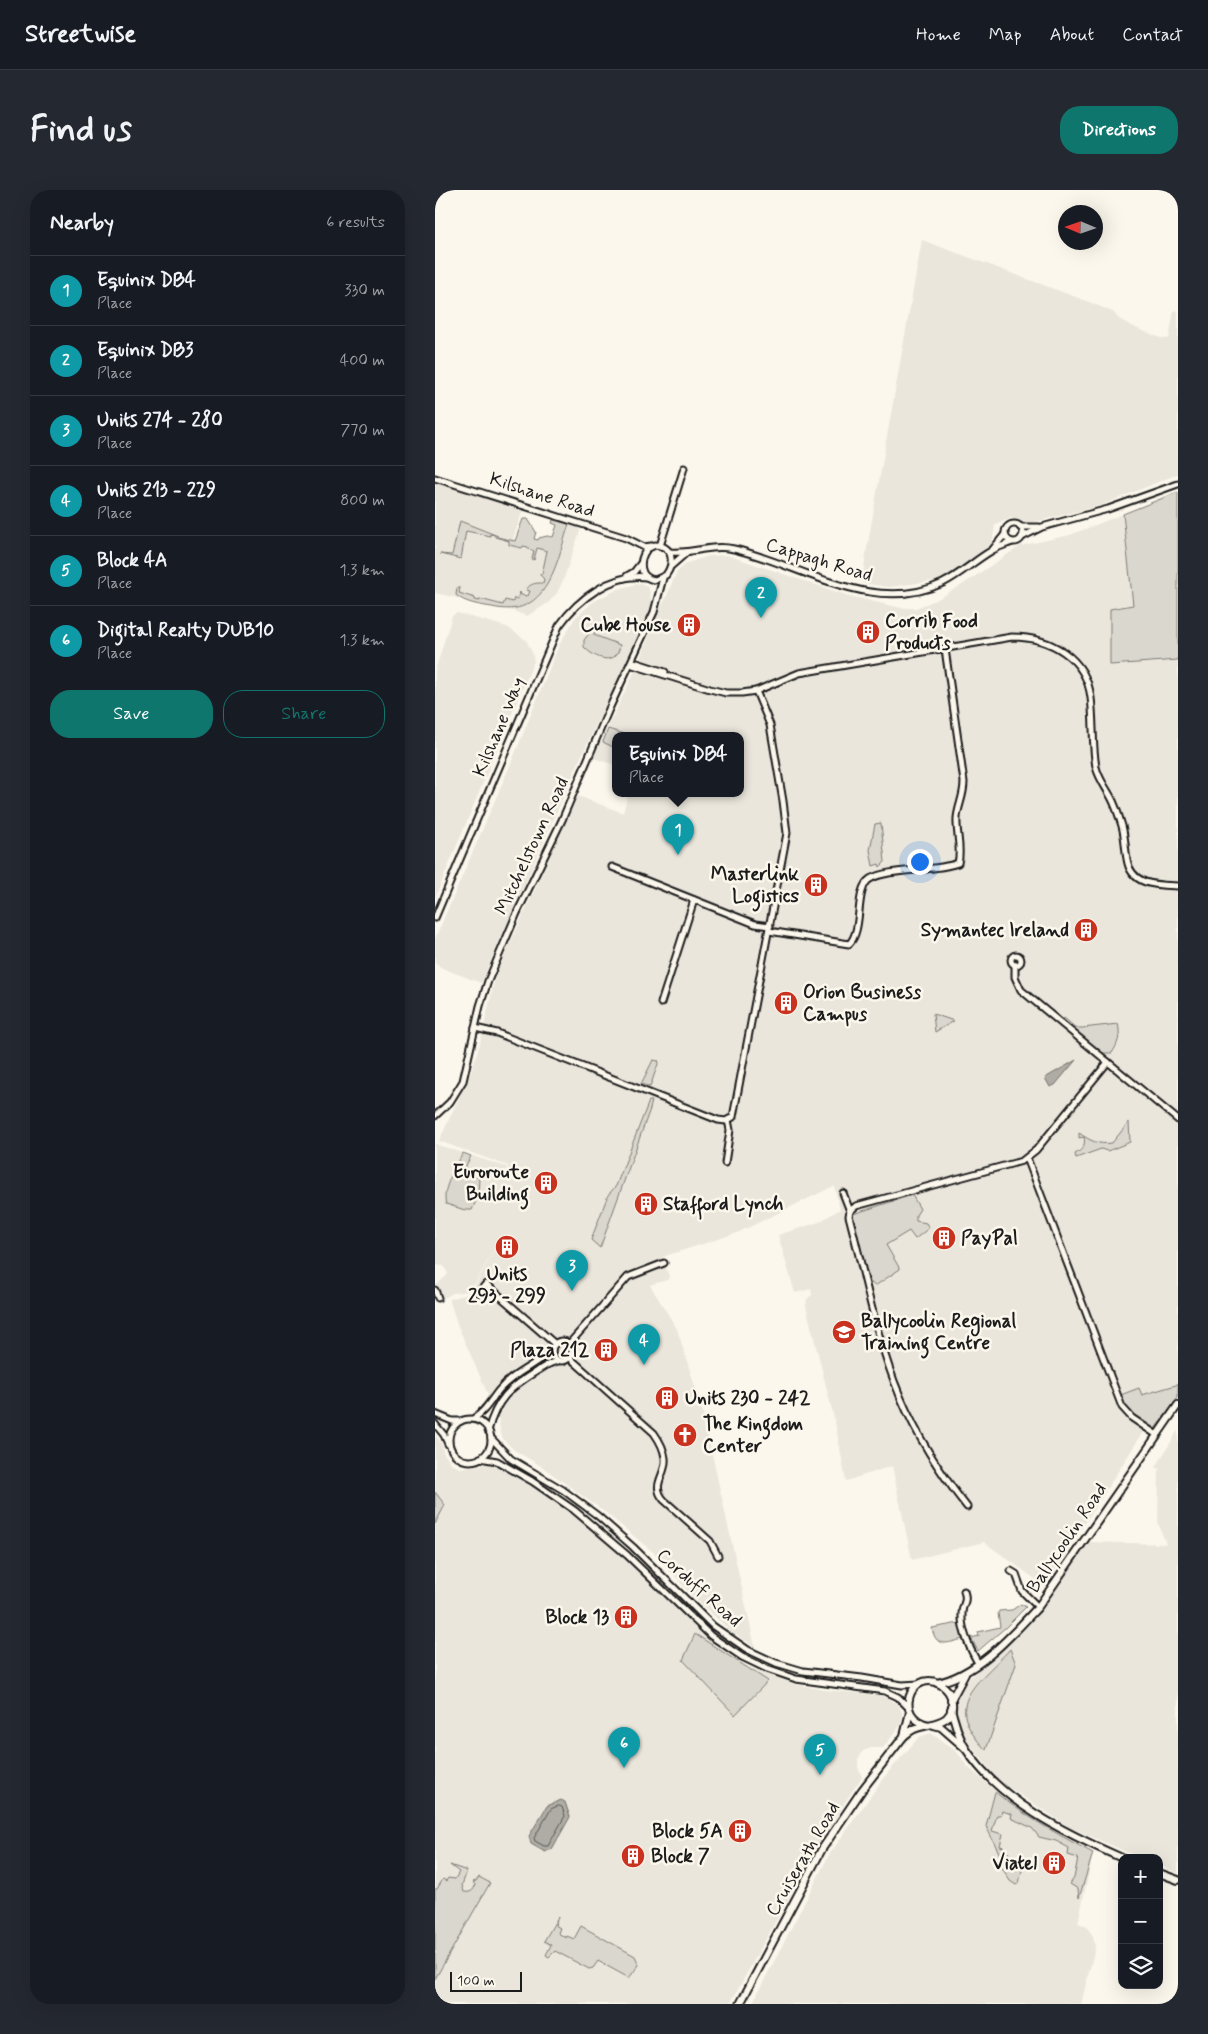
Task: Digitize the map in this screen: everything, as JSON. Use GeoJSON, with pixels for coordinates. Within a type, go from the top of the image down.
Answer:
{"type":"FeatureCollection","features":[{"type":"Feature","properties":{"kind":"main road","name":"Ballycoolin Road"},"geometry":{"type":"LineString","coordinates":[[937,1683],[965,1674],[1013,1634],[1038,1607],[1178,1405]]}},
{"type":"Feature","properties":{"kind":"main road","name":"Ballycoolin Road"},"geometry":{"type":"LineString","coordinates":[[951,1700],[965,1674]]}},
{"type":"Feature","properties":{"kind":"main road"},"geometry":{"type":"LineString","coordinates":[[965,1749],[951,1709],[951,1700],[947,1689],[937,1683],[921,1683],[910,1694],[909,1710],[917,1721],[941,1727],[965,1749],[993,1780],[1026,1807],[1050,1822],[1118,1856]]}},
{"type":"Feature","properties":{"kind":"main road"},"geometry":{"type":"LineString","coordinates":[[932,1725],[943,1721],[951,1709]]}},
{"type":"Feature","properties":{"kind":"main road","name":"Cruiserath Road"},"geometry":{"type":"LineString","coordinates":[[904,1736],[909,1710]]}},
{"type":"Feature","properties":{"kind":"main road","name":"Cruiserath Road"},"geometry":{"type":"LineString","coordinates":[[739,2004],[822,1849],[862,1790],[904,1736],[915,1728],[932,1725]]}},
{"type":"Feature","properties":{"kind":"main road"},"geometry":{"type":"LineString","coordinates":[[1163,1874],[1178,1880]]}},
{"type":"Feature","properties":{"kind":"street"},"geometry":{"type":"LineString","coordinates":[[660,546],[685,468]]}},
{"type":"Feature","properties":{"kind":"street","name":"Kilshane Road"},"geometry":{"type":"LineString","coordinates":[[435,478],[626,538],[638,544],[651,546]]}},
{"type":"Feature","properties":{"kind":"street","name":"Cappagh Road"},"geometry":{"type":"LineString","coordinates":[[992,550],[1017,541],[1041,527],[1109,509],[1178,484]]}},
{"type":"Feature","properties":{"kind":"street","name":"Cappagh Road"},"geometry":{"type":"LineString","coordinates":[[670,552],[687,552],[711,547],[733,549],[846,587],[867,592],[907,594],[943,583],[964,571],[992,550],[1005,534],[1005,529],[1009,525],[1041,527]]}},
{"type":"Feature","properties":{"kind":"street"},"geometry":{"type":"LineString","coordinates":[[1020,527],[1023,531],[1022,537]]}},
{"type":"Feature","properties":{"kind":"street"},"geometry":{"type":"LineString","coordinates":[[1005,534],[1007,539],[1012,542]]}},
{"type":"Feature","properties":{"kind":"street"},"geometry":{"type":"LineString","coordinates":[[638,544],[643,554]]}},
{"type":"Feature","properties":{"kind":"street"},"geometry":{"type":"LineString","coordinates":[[649,578],[663,578],[671,566],[670,552],[660,546],[651,546],[643,554],[641,563],[641,569],[649,578],[658,594]]}},
{"type":"Feature","properties":{"kind":"street","name":"Cappagh Road"},"geometry":{"type":"LineString","coordinates":[[671,566],[687,552]]}},
{"type":"Feature","properties":{"kind":"street","name":"Kilshane Way"},"geometry":{"type":"LineString","coordinates":[[435,918],[556,632],[565,617],[581,601],[598,589],[625,578],[634,572],[641,563]]}},
{"type":"Feature","properties":{"kind":"street","name":"Kilshane Way"},"geometry":{"type":"LineString","coordinates":[[625,578],[637,576],[649,578]]}},
{"type":"Feature","properties":{"kind":"street","name":"Mitchelstown Road"},"geometry":{"type":"LineString","coordinates":[[437,1113],[454,1097],[463,1081],[488,982],[502,945],[562,820],[654,612],[663,578]]}},
{"type":"Feature","properties":{"kind":"street"},"geometry":{"type":"LineString","coordinates":[[631,663],[641,664],[726,693],[742,693],[756,690],[799,673],[1022,637],[1045,642],[1070,656],[1081,670],[1089,688],[1096,766],[1100,779],[1111,797],[1119,816],[1130,870],[1135,877],[1149,884],[1178,886]]}},
{"type":"Feature","properties":{"kind":"street"},"geometry":{"type":"LineString","coordinates":[[612,867],[755,924],[849,944],[854,938],[863,890],[868,880],[885,874],[927,870],[958,863],[960,857],[957,815],[964,795],[964,782],[945,649]]}},
{"type":"Feature","properties":{"kind":"street"},"geometry":{"type":"LineString","coordinates":[[475,1028],[497,1033],[718,1120],[728,1120],[733,1117],[787,825],[770,726],[756,690]]}},
{"type":"Feature","properties":{"kind":"street"},"geometry":{"type":"LineString","coordinates":[[661,1003],[694,900]]}},
{"type":"Feature","properties":{"kind":"street"},"geometry":{"type":"LineString","coordinates":[[1015,966],[1015,977],[1021,990],[1178,1120]]}},
{"type":"Feature","properties":{"kind":"street"},"geometry":{"type":"LineString","coordinates":[[850,1211],[856,1206],[1014,1164],[1027,1158],[1108,1062]]}},
{"type":"Feature","properties":{"kind":"street"},"geometry":{"type":"LineString","coordinates":[[725,1163],[730,1130],[728,1120]]}},
{"type":"Feature","properties":{"kind":"street"},"geometry":{"type":"LineString","coordinates":[[1027,1158],[1122,1407],[1132,1418],[1157,1435]]}},
{"type":"Feature","properties":{"kind":"street"},"geometry":{"type":"LineString","coordinates":[[843,1193],[850,1211],[849,1216],[885,1354],[900,1396],[928,1452],[967,1507]]}},
{"type":"Feature","properties":{"kind":"street"},"geometry":{"type":"LineString","coordinates":[[569,1344],[628,1277],[664,1263]]}},
{"type":"Feature","properties":{"kind":"street"},"geometry":{"type":"LineString","coordinates":[[478,1293],[486,1284],[554,1347]]}},
{"type":"Feature","properties":{"kind":"street"},"geometry":{"type":"LineString","coordinates":[[435,1290],[438,1298]]}},
{"type":"Feature","properties":{"kind":"street"},"geometry":{"type":"LineString","coordinates":[[472,1419],[485,1410],[509,1380],[545,1356],[561,1341],[569,1344],[572,1349],[570,1358]]}},
{"type":"Feature","properties":{"kind":"street"},"geometry":{"type":"LineString","coordinates":[[554,1347],[553,1356],[558,1361]]}},
{"type":"Feature","properties":{"kind":"street"},"geometry":{"type":"LineString","coordinates":[[435,1424],[444,1435],[453,1454],[461,1460],[471,1461],[480,1458],[488,1450],[491,1438],[489,1431],[490,1421],[497,1408],[514,1386],[549,1363],[564,1361],[570,1358]]}},
{"type":"Feature","properties":{"kind":"street"},"geometry":{"type":"LineString","coordinates":[[570,1358],[654,1433],[663,1449],[665,1459],[665,1469],[658,1485],[658,1492],[664,1500],[710,1541],[718,1556]]}},
{"type":"Feature","properties":{"kind":"street"},"geometry":{"type":"LineString","coordinates":[[435,1414],[452,1421],[472,1419],[482,1423],[489,1431]]}},
{"type":"Feature","properties":{"kind":"street"},"geometry":{"type":"LineString","coordinates":[[449,1446],[448,1440],[452,1428],[462,1420]]}},
{"type":"Feature","properties":{"kind":"street","name":"Corduff Road"},"geometry":{"type":"LineString","coordinates":[[491,1438],[511,1459],[557,1486],[598,1516],[633,1547],[713,1626],[749,1650],[776,1663],[803,1671],[902,1685],[921,1683]]}},
{"type":"Feature","properties":{"kind":"street","name":"Corduff Road"},"geometry":{"type":"LineString","coordinates":[[480,1458],[497,1461],[532,1481],[575,1510],[627,1555],[705,1631],[742,1657],[767,1669],[810,1682],[885,1691],[898,1696],[909,1710]]}},
{"type":"Feature","properties":{"kind":"street"},"geometry":{"type":"LineString","coordinates":[[1011,1571],[1016,1574],[1022,1591],[1038,1607]]}},
{"type":"Feature","properties":{"kind":"street"},"geometry":{"type":"LineString","coordinates":[[964,1591],[967,1600],[961,1615],[969,1645],[978,1664]]}},
{"type":"Feature","properties":{"kind":"shaded area"},"geometry":{"type":"Polygon","coordinates":[[[922,240],[1089,302],[1113,312],[1119,319],[1138,329],[1161,338],[1169,339],[1174,310],[1178,311],[1178,474],[1102,505],[1027,524],[1011,518],[995,525],[992,543],[967,564],[940,580],[889,587],[862,583],[922,240]]]}},
{"type":"Feature","properties":{"kind":"shaded area"},"geometry":{"type":"Polygon","coordinates":[[[435,483],[523,509],[513,539],[527,544],[535,543],[560,550],[569,523],[578,527],[580,531],[564,578],[557,593],[548,603],[527,616],[507,609],[435,593],[435,483]]]}},
{"type":"Feature","properties":{"kind":"shaded area"},"geometry":{"type":"Polygon","coordinates":[[[1178,492],[1178,660],[1110,665],[1110,609],[1133,605],[1123,514],[1178,492]]]}},
{"type":"Feature","properties":{"kind":"shaded area"},"geometry":{"type":"Polygon","coordinates":[[[1123,514],[1133,605],[1110,665],[1178,660],[1178,1383],[1138,1440],[1045,1586],[984,1542],[912,1560],[892,1466],[846,1481],[835,1422],[806,1306],[807,1299],[812,1295],[811,1289],[795,1293],[778,1235],[819,1222],[840,1209],[834,1186],[737,1233],[662,1257],[670,1279],[650,1285],[677,1329],[702,1409],[755,1647],[733,1633],[695,1599],[653,1552],[606,1513],[541,1466],[514,1450],[503,1439],[499,1420],[458,1326],[449,1299],[471,1293],[504,1231],[471,1291],[453,1293],[442,1299],[437,1285],[448,1274],[444,1266],[435,1265],[435,1144],[507,1167],[506,1172],[509,1174],[507,1171],[508,1166],[439,1141],[471,1072],[480,1043],[496,974],[578,796],[623,813],[627,797],[744,797],[744,732],[612,732],[612,764],[593,758],[642,656],[655,618],[677,572],[687,563],[709,556],[727,555],[849,596],[901,608],[916,608],[936,600],[962,585],[1020,546],[1070,535],[1123,514]]]}},
{"type":"Feature","properties":{"kind":"shaded area"},"geometry":{"type":"Polygon","coordinates":[[[523,519],[528,519],[536,532],[534,539],[538,540],[547,536],[553,537],[557,525],[552,523],[553,520],[569,524],[554,571],[538,597],[526,605],[511,609],[473,603],[456,595],[457,588],[460,588],[459,593],[475,598],[475,600],[480,601],[480,599],[503,605],[505,600],[513,602],[514,598],[518,599],[520,592],[521,595],[528,596],[530,591],[526,590],[529,586],[543,583],[544,579],[539,574],[542,574],[547,551],[537,548],[534,560],[532,559],[534,551],[528,549],[528,547],[523,546],[522,548],[509,545],[509,541],[495,537],[495,535],[490,534],[490,536],[466,531],[461,559],[440,554],[452,555],[460,521],[498,536],[497,537],[515,541],[523,519]]]}},
{"type":"Feature","properties":{"kind":"shaded area"},"geometry":{"type":"Polygon","coordinates":[[[641,583],[649,588],[652,606],[581,757],[481,983],[442,968],[435,963],[435,939],[512,761],[559,645],[575,618],[593,602],[618,589],[641,583]]]}},
{"type":"Feature","properties":{"kind":"shaded area"},"geometry":{"type":"Polygon","coordinates":[[[457,613],[507,627],[526,640],[534,661],[435,898],[435,671],[452,616],[457,613]]]}},
{"type":"Feature","properties":{"kind":"shaded area"},"geometry":{"type":"Polygon","coordinates":[[[592,630],[595,630],[594,635],[620,645],[615,656],[605,659],[594,655],[584,647],[584,640],[592,630]]]}},
{"type":"Feature","properties":{"kind":"shaded area"},"geometry":{"type":"Polygon","coordinates":[[[608,729],[618,732],[612,732],[612,746],[603,742],[608,729]]]}},
{"type":"Feature","properties":{"kind":"shaded area"},"geometry":{"type":"Polygon","coordinates":[[[881,823],[885,862],[880,867],[879,864],[873,866],[870,850],[875,824],[881,823]]]}},
{"type":"Feature","properties":{"kind":"shaded area"},"geometry":{"type":"Polygon","coordinates":[[[933,1014],[954,1021],[935,1032],[933,1014]]]}},
{"type":"Feature","properties":{"kind":"shaded area"},"geometry":{"type":"Polygon","coordinates":[[[1064,1018],[1076,1028],[1118,1024],[1118,1039],[1112,1053],[1102,1053],[1062,1021],[1064,1018]]]}},
{"type":"Feature","properties":{"kind":"shaded area"},"geometry":{"type":"Polygon","coordinates":[[[653,1060],[659,1061],[650,1087],[641,1084],[653,1060]]]}},
{"type":"Feature","properties":{"kind":"shaded area"},"geometry":{"type":"Polygon","coordinates":[[[649,1101],[652,1101],[650,1109],[600,1248],[591,1240],[608,1195],[616,1186],[649,1101]]]}},
{"type":"Feature","properties":{"kind":"shaded area"},"geometry":{"type":"Polygon","coordinates":[[[1129,1122],[1130,1142],[1107,1151],[1101,1149],[1076,1158],[1075,1154],[1084,1145],[1084,1137],[1079,1138],[1079,1133],[1095,1142],[1112,1143],[1129,1122]]]}},
{"type":"Feature","properties":{"kind":"shaded area"},"geometry":{"type":"Polygon","coordinates":[[[463,1153],[471,1156],[463,1171],[479,1178],[478,1196],[472,1210],[465,1210],[446,1204],[445,1198],[447,1185],[463,1153]]]}},
{"type":"Feature","properties":{"kind":"shaded area"},"geometry":{"type":"Polygon","coordinates":[[[912,1195],[920,1209],[916,1215],[916,1221],[926,1223],[929,1228],[915,1239],[909,1231],[886,1245],[900,1269],[875,1286],[867,1279],[853,1214],[912,1195]]]}},
{"type":"Feature","properties":{"kind":"shaded area"},"geometry":{"type":"Polygon","coordinates":[[[1178,1383],[1178,1398],[1154,1430],[1129,1414],[1118,1396],[1139,1388],[1142,1395],[1178,1383]]]}},
{"type":"Feature","properties":{"kind":"shaded area"},"geometry":{"type":"Polygon","coordinates":[[[1178,1430],[1178,1873],[1163,1867],[1163,1854],[1132,1854],[1069,1827],[999,1781],[964,1737],[957,1721],[955,1698],[966,1682],[1040,1609],[1060,1585],[1087,1542],[1166,1544],[1158,1523],[1159,1469],[1156,1467],[1178,1430]]]}},
{"type":"Feature","properties":{"kind":"shaded area"},"geometry":{"type":"Polygon","coordinates":[[[435,1435],[442,1444],[443,1452],[452,1464],[460,1468],[492,1463],[499,1466],[582,1521],[646,1576],[717,1647],[747,1666],[794,1684],[825,1690],[879,1695],[888,1698],[898,1705],[902,1712],[900,1726],[883,1748],[871,1748],[863,1751],[858,1759],[858,1767],[862,1777],[808,1863],[730,2004],[435,2004],[435,1435]]]}},
{"type":"Feature","properties":{"kind":"shaded area"},"geometry":{"type":"Polygon","coordinates":[[[435,1492],[445,1505],[435,1524],[435,1492]]]}},
{"type":"Feature","properties":{"kind":"shaded area"},"geometry":{"type":"Polygon","coordinates":[[[1021,1604],[1026,1607],[978,1651],[971,1638],[979,1636],[978,1632],[1000,1627],[999,1611],[1012,1610],[1021,1604]]]}},
{"type":"Feature","properties":{"kind":"shaded area"},"geometry":{"type":"Polygon","coordinates":[[[959,1623],[963,1639],[943,1643],[936,1639],[932,1628],[959,1623]]]}},
{"type":"Feature","properties":{"kind":"shaded area"},"geometry":{"type":"Polygon","coordinates":[[[695,1634],[768,1681],[735,1715],[683,1660],[695,1634]]]}},
{"type":"Feature","properties":{"kind":"shaded area"},"geometry":{"type":"Polygon","coordinates":[[[1010,1649],[1016,1664],[986,1750],[973,1734],[966,1719],[965,1707],[969,1695],[976,1684],[1010,1649]]]}},
{"type":"Feature","properties":{"kind":"shaded area"},"geometry":{"type":"Polygon","coordinates":[[[931,1733],[957,1752],[968,1767],[1022,1814],[1093,1853],[1078,1923],[1086,1926],[1093,1936],[1095,1948],[1081,2004],[752,2004],[829,1855],[885,1776],[919,1737],[931,1733]]]}},
{"type":"Feature","properties":{"kind":"shaded area"},"geometry":{"type":"Polygon","coordinates":[[[995,1792],[1042,1825],[1093,1853],[1079,1898],[1078,1889],[1070,1884],[1074,1878],[1078,1858],[1068,1855],[1069,1848],[1056,1841],[1039,1837],[1032,1828],[1011,1818],[1012,1814],[1002,1811],[1001,1815],[997,1815],[992,1831],[1003,1834],[1000,1846],[1004,1847],[1003,1852],[1009,1853],[1007,1861],[1023,1866],[1019,1883],[1016,1885],[1010,1881],[1001,1866],[1004,1863],[986,1826],[995,1792]]]}},
{"type":"Feature","properties":{"kind":"shaded area"},"geometry":{"type":"Polygon","coordinates":[[[450,1865],[467,1871],[462,1885],[464,1892],[473,1890],[475,1885],[473,1882],[479,1877],[490,1883],[435,1979],[435,1889],[437,1889],[443,1879],[446,1881],[448,1878],[455,1879],[459,1872],[450,1865]]]}},
{"type":"Feature","properties":{"kind":"shaded area"},"geometry":{"type":"Polygon","coordinates":[[[558,1917],[555,1925],[560,1928],[558,1933],[566,1938],[567,1936],[574,1939],[581,1926],[635,1956],[639,1965],[629,1978],[598,1961],[593,1968],[589,1969],[555,1951],[549,1957],[546,1955],[551,1945],[544,1941],[558,1917]]]}},
{"type":"Feature","properties":{"kind":"water"},"geometry":{"type":"Polygon","coordinates":[[[1076,1060],[1055,1085],[1050,1087],[1045,1078],[1076,1060]]]}},
{"type":"Feature","properties":{"kind":"water"},"geometry":{"type":"Polygon","coordinates":[[[561,1800],[565,1802],[570,1817],[552,1849],[545,1852],[531,1844],[529,1836],[547,1806],[561,1800]]]}},
{"type":"Feature","properties":{"kind":"place","name":"Equinix DB3"},"geometry":{"type":"Point","coordinates":[761,618]}},
{"type":"Feature","properties":{"kind":"place","name":"Cube House"},"geometry":{"type":"Point","coordinates":[689,625]}},
{"type":"Feature","properties":{"kind":"place","name":"Corrib Food Products"},"geometry":{"type":"Point","coordinates":[868,632]}},
{"type":"Feature","properties":{"kind":"place","name":"Equinix DB4"},"geometry":{"type":"Point","coordinates":[678,855]}},
{"type":"Feature","properties":{"kind":"place","name":"Masterlink Logistics"},"geometry":{"type":"Point","coordinates":[816,885]}},
{"type":"Feature","properties":{"kind":"place","name":"Symantec Ireland"},"geometry":{"type":"Point","coordinates":[1086,930]}},
{"type":"Feature","properties":{"kind":"place","name":"Orion Business Campus"},"geometry":{"type":"Point","coordinates":[786,1003]}},
{"type":"Feature","properties":{"kind":"place","name":"Euroroute Building"},"geometry":{"type":"Point","coordinates":[546,1183]}},
{"type":"Feature","properties":{"kind":"place","name":"Stafford Lynch"},"geometry":{"type":"Point","coordinates":[646,1204]}},
{"type":"Feature","properties":{"kind":"place","name":"PayPal"},"geometry":{"type":"Point","coordinates":[944,1238]}},
{"type":"Feature","properties":{"kind":"place","name":"Units 293 - 299"},"geometry":{"type":"Point","coordinates":[507,1247]}},
{"type":"Feature","properties":{"kind":"place","name":"Units 274 - 280"},"geometry":{"type":"Point","coordinates":[572,1291]}},
{"type":"Feature","properties":{"kind":"place","name":"Ballycoolin Regional Training Centre"},"geometry":{"type":"Point","coordinates":[844,1332]}},
{"type":"Feature","properties":{"kind":"place","name":"Plaza 212"},"geometry":{"type":"Point","coordinates":[606,1350]}},
{"type":"Feature","properties":{"kind":"place","name":"Units 213 - 229"},"geometry":{"type":"Point","coordinates":[644,1365]}},
{"type":"Feature","properties":{"kind":"place","name":"Units 230 - 242"},"geometry":{"type":"Point","coordinates":[667,1398]}},
{"type":"Feature","properties":{"kind":"place","name":"The Kingdom Center"},"geometry":{"type":"Point","coordinates":[685,1435]}},
{"type":"Feature","properties":{"kind":"place","name":"Block 13"},"geometry":{"type":"Point","coordinates":[626,1617]}},
{"type":"Feature","properties":{"kind":"place","name":"Digital Realty DUB10"},"geometry":{"type":"Point","coordinates":[624,1768]}},
{"type":"Feature","properties":{"kind":"place","name":"Block 4A"},"geometry":{"type":"Point","coordinates":[820,1775]}},
{"type":"Feature","properties":{"kind":"place","name":"Block 5A"},"geometry":{"type":"Point","coordinates":[740,1831]}},
{"type":"Feature","properties":{"kind":"place","name":"Block 7"},"geometry":{"type":"Point","coordinates":[633,1856]}},
{"type":"Feature","properties":{"kind":"place","name":"Viatel"},"geometry":{"type":"Point","coordinates":[1054,1863]}}]}
